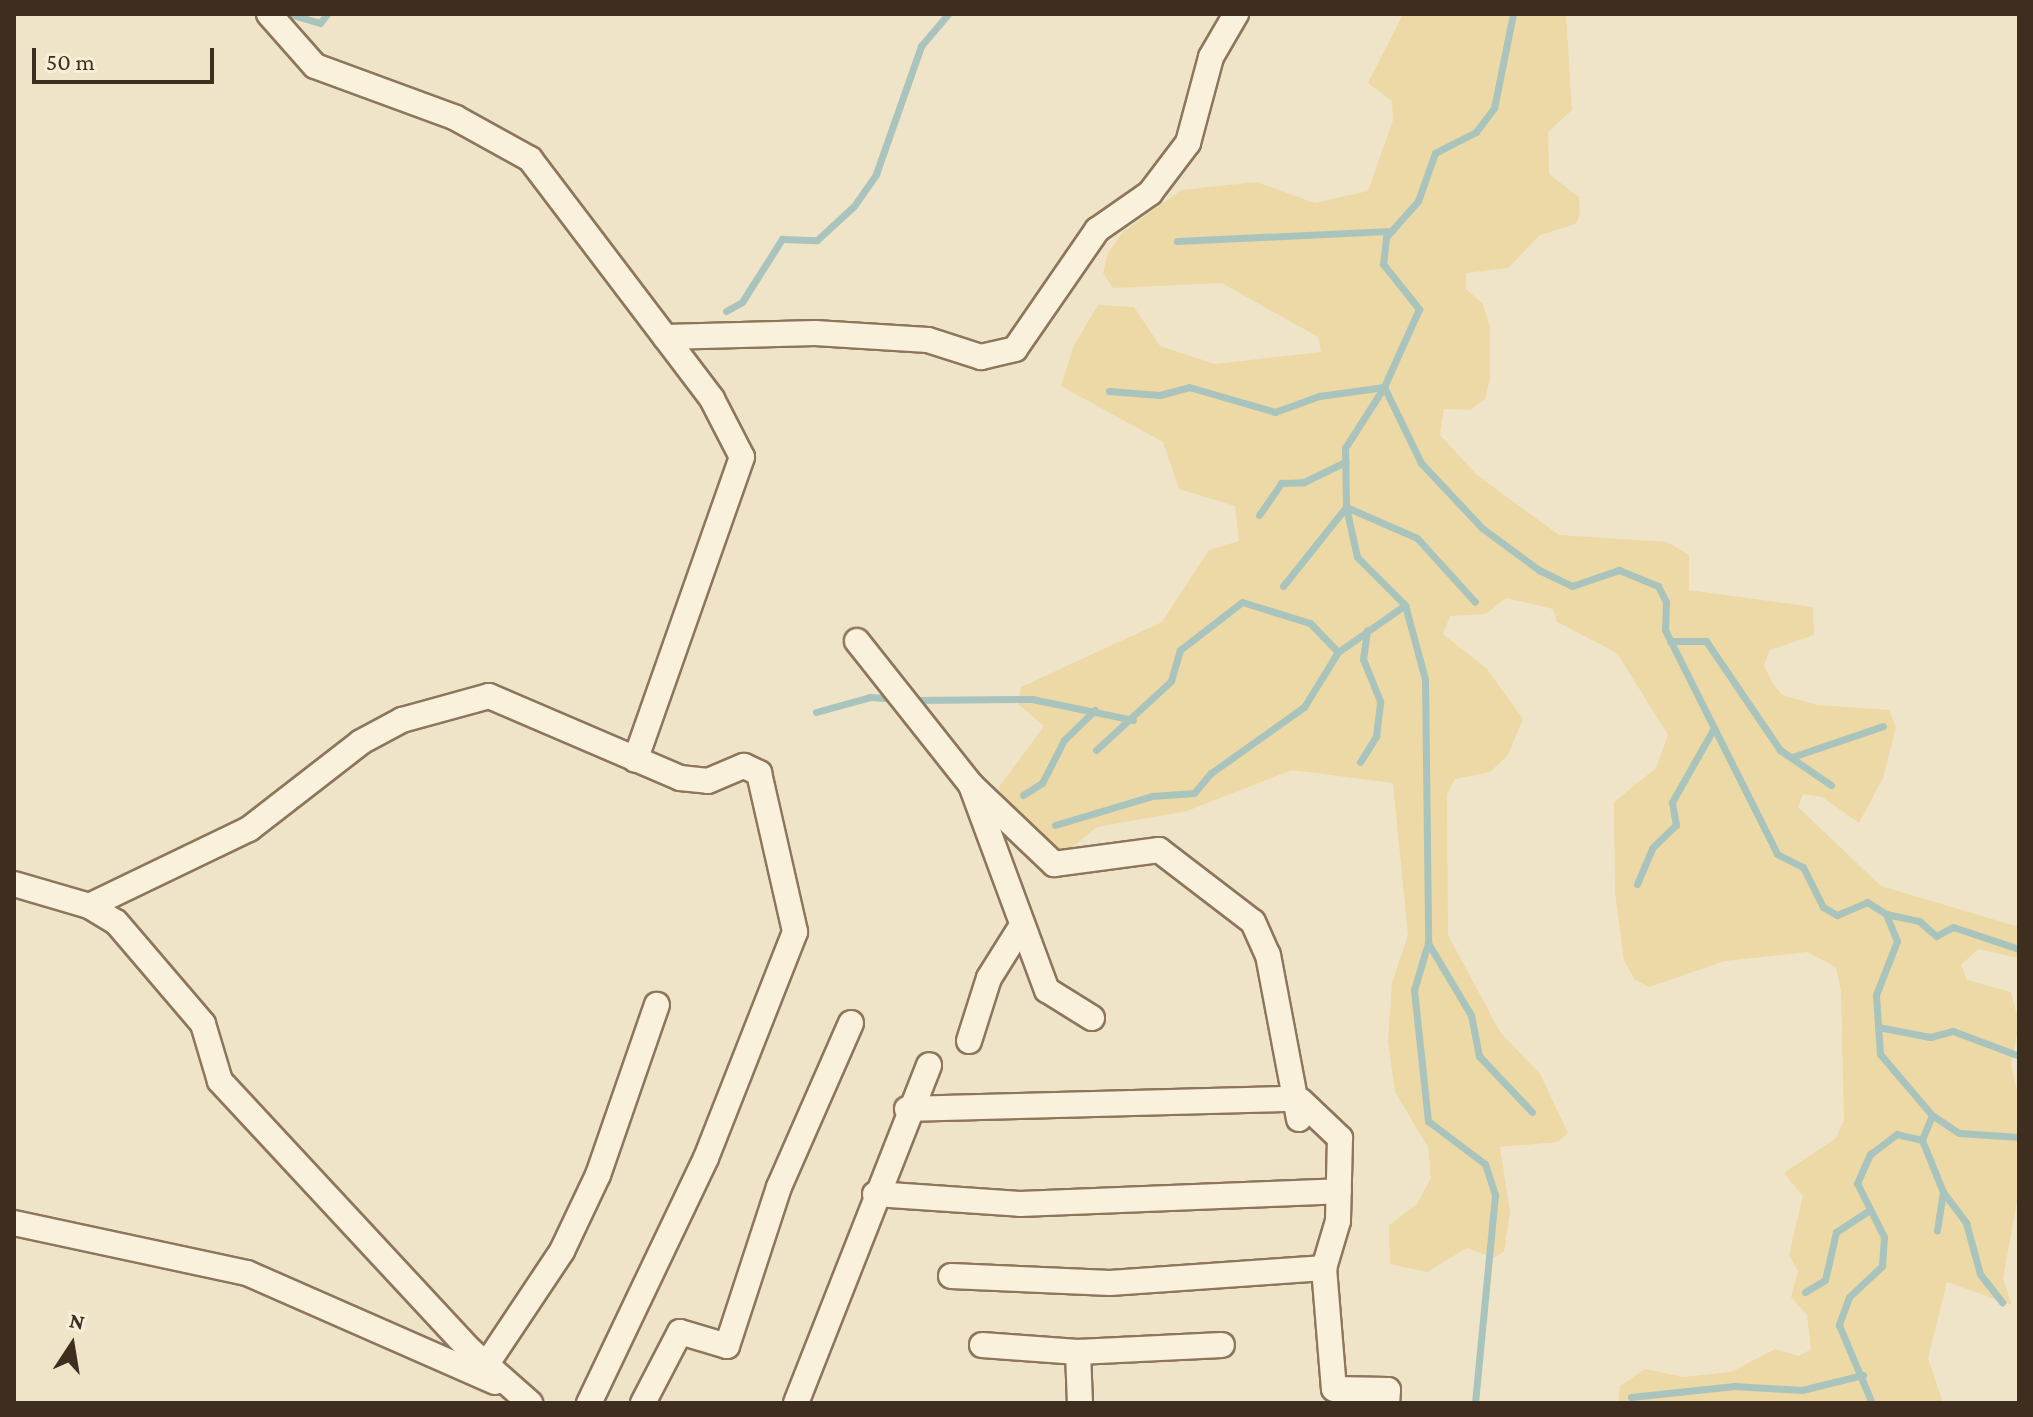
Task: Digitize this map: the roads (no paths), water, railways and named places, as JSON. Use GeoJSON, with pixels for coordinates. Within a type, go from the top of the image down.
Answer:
{"type":"FeatureCollection","features":[{"type":"Feature","properties":{"kind":"street"},"geometry":{"type":"LineString","coordinates":[[269,14],[315,66],[456,118],[530,159],[712,399],[742,457],[635,760]]}},
{"type":"Feature","properties":{"kind":"street"},"geometry":{"type":"LineString","coordinates":[[665,337],[815,333],[928,340],[981,357],[1015,349],[1097,230],[1150,193],[1188,143],[1211,57],[1236,14]]}},
{"type":"Feature","properties":{"kind":"street"},"geometry":{"type":"LineString","coordinates":[[857,641],[971,785],[1054,864],[1159,850],[1253,922],[1270,964],[1297,1106]]}},
{"type":"Feature","properties":{"kind":"street"},"geometry":{"type":"LineString","coordinates":[[89,906],[249,829],[338,754],[389,727],[489,696],[635,760],[708,781],[744,766],[759,773],[795,932],[706,1158],[589,1403]]}},
{"type":"Feature","properties":{"kind":"street"},"geometry":{"type":"LineString","coordinates":[[971,785],[1021,927],[1047,990],[1092,1018]]}},
{"type":"Feature","properties":{"kind":"street"},"geometry":{"type":"LineString","coordinates":[[14,884],[89,906],[116,922],[203,1024],[220,1081],[486,1365],[524,1398]]}},
{"type":"Feature","properties":{"kind":"street"},"geometry":{"type":"LineString","coordinates":[[969,1041],[989,978],[1021,927]]}},
{"type":"Feature","properties":{"kind":"street"},"geometry":{"type":"LineString","coordinates":[[486,1365],[562,1251],[598,1175],[657,1005]]}},
{"type":"Feature","properties":{"kind":"street"},"geometry":{"type":"LineString","coordinates":[[643,1403],[680,1332],[727,1346],[779,1187],[851,1023]]}},
{"type":"Feature","properties":{"kind":"street"},"geometry":{"type":"LineString","coordinates":[[796,1403],[907,1109],[929,1065]]}},
{"type":"Feature","properties":{"kind":"street"},"geometry":{"type":"LineString","coordinates":[[907,1109],[1297,1106],[1340,1138],[1339,1191],[1324,1268],[1334,1389],[1388,1390],[1387,1403]]}},
{"type":"Feature","properties":{"kind":"street"},"geometry":{"type":"LineString","coordinates":[[875,1194],[1020,1204],[1339,1191]]}},
{"type":"Feature","properties":{"kind":"street"},"geometry":{"type":"LineString","coordinates":[[14,1223],[247,1273],[524,1398]]}},
{"type":"Feature","properties":{"kind":"street"},"geometry":{"type":"LineString","coordinates":[[951,1276],[1110,1283],[1324,1268]]}},
{"type":"Feature","properties":{"kind":"street"},"geometry":{"type":"LineString","coordinates":[[982,1345],[1078,1352],[1222,1345]]}},
{"type":"Feature","properties":{"kind":"street"},"geometry":{"type":"LineString","coordinates":[[1078,1352],[1080,1403]]}},
{"type":"Feature","properties":{"kind":"waterway"},"geometry":{"type":"LineString","coordinates":[[289,14],[320,23],[327,14]]}},
{"type":"Feature","properties":{"kind":"waterway"},"geometry":{"type":"LineString","coordinates":[[726,311],[742,302],[782,239],[817,240],[854,206],[876,174],[921,46],[948,14]]}},
{"type":"Feature","properties":{"kind":"waterway"},"geometry":{"type":"LineString","coordinates":[[1513,14],[1494,108],[1476,132],[1435,153],[1418,201],[1386,237],[1383,264],[1419,309],[1384,387],[1421,463],[1482,528],[1539,570],[1572,586],[1619,570],[1658,586],[1666,602],[1665,630],[1777,854],[1803,867],[1823,907],[1837,915],[1867,902],[1886,914],[1897,941],[1876,995],[1880,1054],[1932,1115],[1922,1140],[1897,1134],[1870,1154],[1857,1183],[1884,1237],[1882,1266],[1849,1297],[1839,1325],[1872,1403]]}},
{"type":"Feature","properties":{"kind":"waterway"},"geometry":{"type":"LineString","coordinates":[[1177,241],[1392,231]]}},
{"type":"Feature","properties":{"kind":"waterway"},"geometry":{"type":"LineString","coordinates":[[1109,391],[1160,395],[1189,387],[1275,412],[1319,396],[1384,387]]}},
{"type":"Feature","properties":{"kind":"waterway"},"geometry":{"type":"LineString","coordinates":[[1384,387],[1345,448],[1346,507],[1357,557],[1405,605],[1425,679],[1428,943],[1414,990],[1428,1121],[1485,1164],[1495,1195],[1475,1403]]}},
{"type":"Feature","properties":{"kind":"waterway"},"geometry":{"type":"LineString","coordinates":[[1259,515],[1281,483],[1304,482],[1345,462]]}},
{"type":"Feature","properties":{"kind":"waterway"},"geometry":{"type":"LineString","coordinates":[[1283,586],[1346,507],[1417,538],[1475,602]]}},
{"type":"Feature","properties":{"kind":"waterway"},"geometry":{"type":"LineString","coordinates":[[1096,750],[1171,681],[1180,650],[1242,602],[1310,623],[1338,652],[1405,605]]}},
{"type":"Feature","properties":{"kind":"waterway"},"geometry":{"type":"LineString","coordinates":[[1360,762],[1376,736],[1380,701],[1363,659],[1367,630]]}},
{"type":"Feature","properties":{"kind":"waterway"},"geometry":{"type":"LineString","coordinates":[[1670,641],[1706,641],[1780,750],[1831,785]]}},
{"type":"Feature","properties":{"kind":"waterway"},"geometry":{"type":"LineString","coordinates":[[1055,825],[1152,796],[1194,793],[1211,773],[1304,707],[1338,652]]}},
{"type":"Feature","properties":{"kind":"waterway"},"geometry":{"type":"LineString","coordinates":[[816,712],[870,697],[896,699]]}},
{"type":"Feature","properties":{"kind":"waterway"},"geometry":{"type":"LineString","coordinates":[[912,700],[1032,699],[1133,720]]}},
{"type":"Feature","properties":{"kind":"waterway"},"geometry":{"type":"LineString","coordinates":[[1023,795],[1042,783],[1064,740],[1095,710]]}},
{"type":"Feature","properties":{"kind":"waterway"},"geometry":{"type":"LineString","coordinates":[[1792,757],[1883,726]]}},
{"type":"Feature","properties":{"kind":"waterway"},"geometry":{"type":"LineString","coordinates":[[1637,884],[1652,848],[1676,825],[1672,802],[1714,728]]}},
{"type":"Feature","properties":{"kind":"waterway"},"geometry":{"type":"LineString","coordinates":[[1886,914],[1919,921],[1936,936],[1953,927],[2019,949]]}},
{"type":"Feature","properties":{"kind":"waterway"},"geometry":{"type":"LineString","coordinates":[[1428,943],[1471,1015],[1479,1056],[1532,1112]]}},
{"type":"Feature","properties":{"kind":"waterway"},"geometry":{"type":"LineString","coordinates":[[1878,1027],[1930,1037],[1953,1031],[2019,1056]]}},
{"type":"Feature","properties":{"kind":"waterway"},"geometry":{"type":"LineString","coordinates":[[1932,1115],[1959,1133],[2019,1137]]}},
{"type":"Feature","properties":{"kind":"waterway"},"geometry":{"type":"LineString","coordinates":[[1922,1140],[1943,1192],[1937,1231]]}},
{"type":"Feature","properties":{"kind":"waterway"},"geometry":{"type":"LineString","coordinates":[[1943,1192],[1966,1223],[1980,1274],[2002,1302]]}},
{"type":"Feature","properties":{"kind":"waterway"},"geometry":{"type":"LineString","coordinates":[[1805,1292],[1825,1280],[1836,1232],[1868,1211]]}},
{"type":"Feature","properties":{"kind":"waterway"},"geometry":{"type":"LineString","coordinates":[[1631,1397],[1734,1386],[1802,1390],[1863,1375]]}}]}
